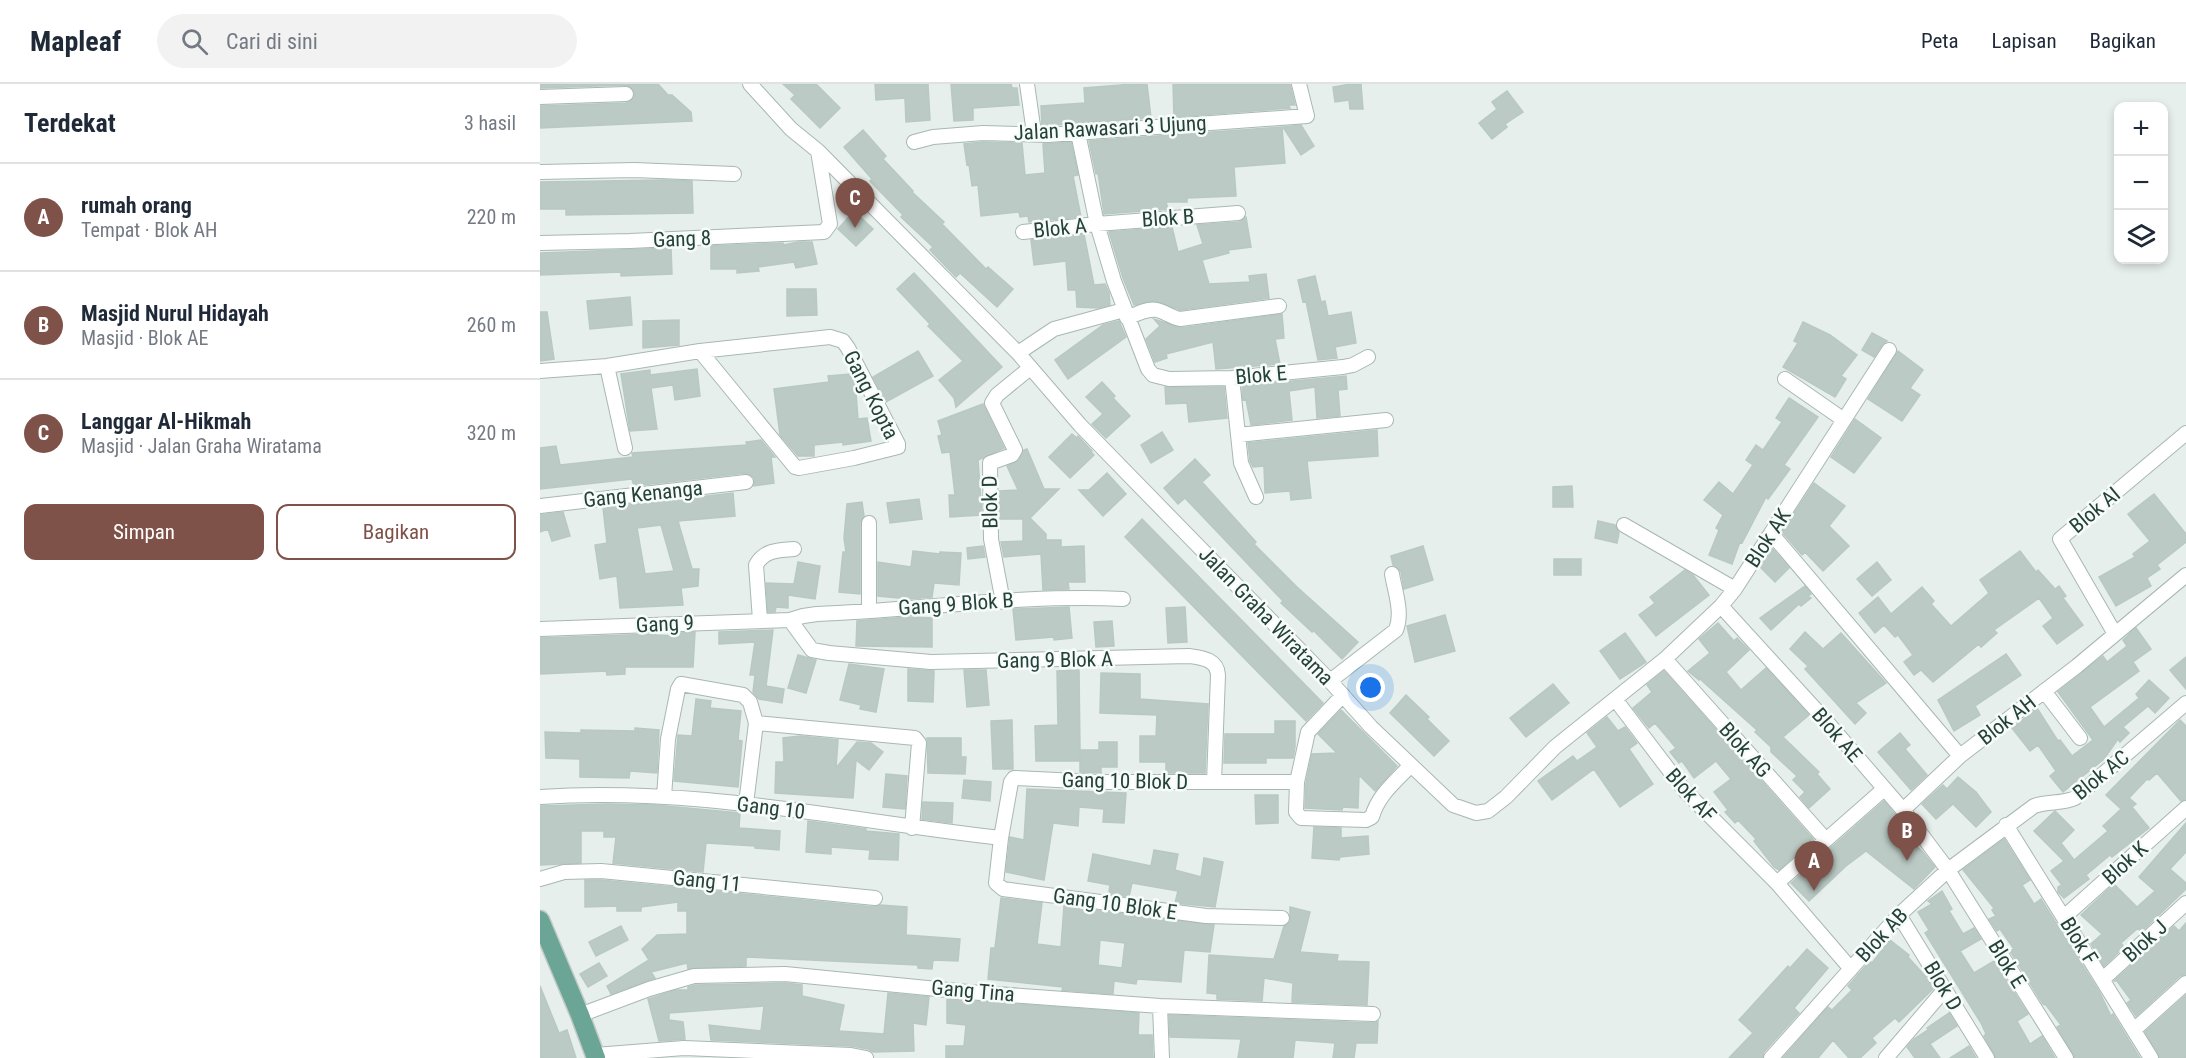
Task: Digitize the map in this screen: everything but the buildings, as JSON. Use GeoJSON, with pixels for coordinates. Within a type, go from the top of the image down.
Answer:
{"type":"FeatureCollection","features":[{"type":"Feature","properties":{"kind":"main road"},"geometry":{"type":"LineString","coordinates":[[540,921],[596,1056]]}},
{"type":"Feature","properties":{"kind":"street"},"geometry":{"type":"LineString","coordinates":[[750,84],[791,129],[818,151]]}},
{"type":"Feature","properties":{"kind":"street"},"geometry":{"type":"LineString","coordinates":[[1027,84],[1034,133]]}},
{"type":"Feature","properties":{"kind":"street","name":"Jalan Rawasari 3 Ujung"},"geometry":{"type":"LineString","coordinates":[[914,142],[933,137],[983,133],[1048,135],[1307,116],[1299,84]]}},
{"type":"Feature","properties":{"kind":"street"},"geometry":{"type":"LineString","coordinates":[[540,97],[626,93]]}},
{"type":"Feature","properties":{"kind":"street"},"geometry":{"type":"LineString","coordinates":[[1078,133],[1097,224],[1126,314]]}},
{"type":"Feature","properties":{"kind":"street","name":"Gang 8"},"geometry":{"type":"LineString","coordinates":[[540,243],[824,232],[830,224],[818,151]]}},
{"type":"Feature","properties":{"kind":"street","name":"Jalan Graha Wiratama"},"geometry":{"type":"LineString","coordinates":[[818,151],[1018,353],[1080,425],[1330,681],[1371,727],[1453,805]]}},
{"type":"Feature","properties":{"kind":"street"},"geometry":{"type":"LineString","coordinates":[[540,172],[634,170],[734,174]]}},
{"type":"Feature","properties":{"kind":"street","name":"Blok B"},"geometry":{"type":"LineString","coordinates":[[1097,224],[1238,213]]}},
{"type":"Feature","properties":{"kind":"street","name":"Blok A"},"geometry":{"type":"LineString","coordinates":[[1023,232],[1097,224]]}},
{"type":"Feature","properties":{"kind":"street"},"geometry":{"type":"LineString","coordinates":[[1018,353],[1054,329],[1149,309],[1158,310],[1169,317],[1180,319],[1279,306]]}},
{"type":"Feature","properties":{"kind":"street","name":"Blok E"},"geometry":{"type":"LineString","coordinates":[[1126,314],[1148,369],[1153,375],[1169,379],[1232,378],[1343,367],[1368,357]]}},
{"type":"Feature","properties":{"kind":"street","name":"Gang Kopta"},"geometry":{"type":"LineString","coordinates":[[540,371],[607,366],[700,351],[830,337],[843,341],[898,447],[854,458],[795,467],[700,351]]}},
{"type":"Feature","properties":{"kind":"street","name":"Blok AK"},"geometry":{"type":"LineString","coordinates":[[1453,805],[1476,813],[1488,812],[1555,747],[1665,659],[1721,606],[1735,589],[1889,350]]}},
{"type":"Feature","properties":{"kind":"street"},"geometry":{"type":"LineString","coordinates":[[607,366],[625,448]]}},
{"type":"Feature","properties":{"kind":"street","name":"Blok D"},"geometry":{"type":"LineString","coordinates":[[1003,602],[991,539],[990,463],[1012,455],[1015,450],[992,403],[998,395],[1030,368]]}},
{"type":"Feature","properties":{"kind":"street"},"geometry":{"type":"LineString","coordinates":[[1232,378],[1240,463],[1256,497]]}},
{"type":"Feature","properties":{"kind":"street"},"geometry":{"type":"LineString","coordinates":[[1785,380],[1844,420]]}},
{"type":"Feature","properties":{"kind":"street"},"geometry":{"type":"LineString","coordinates":[[1238,435],[1386,420]]}},
{"type":"Feature","properties":{"kind":"street","name":"Blok AI"},"geometry":{"type":"LineString","coordinates":[[2115,634],[2060,539],[2186,433]]}},
{"type":"Feature","properties":{"kind":"street","name":"Gang Kenanga"},"geometry":{"type":"LineString","coordinates":[[540,506],[746,482]]}},
{"type":"Feature","properties":{"kind":"street"},"geometry":{"type":"LineString","coordinates":[[869,523],[869,611]]}},
{"type":"Feature","properties":{"kind":"street"},"geometry":{"type":"LineString","coordinates":[[1624,525],[1735,589]]}},
{"type":"Feature","properties":{"kind":"street"},"geometry":{"type":"LineString","coordinates":[[1771,534],[1960,756]]}},
{"type":"Feature","properties":{"kind":"street"},"geometry":{"type":"LineString","coordinates":[[760,620],[756,565],[759,557],[772,551],[794,549]]}},
{"type":"Feature","properties":{"kind":"street"},"geometry":{"type":"LineString","coordinates":[[1330,681],[1396,630],[1399,612],[1392,574]]}},
{"type":"Feature","properties":{"kind":"street","name":"Blok AH"},"geometry":{"type":"LineString","coordinates":[[1903,810],[1960,756],[2186,575]]}},
{"type":"Feature","properties":{"kind":"street","name":"Gang 9 Blok B"},"geometry":{"type":"LineString","coordinates":[[789,620],[803,616],[1077,597],[1123,599]]}},
{"type":"Feature","properties":{"kind":"street","name":"Blok AE"},"geometry":{"type":"LineString","coordinates":[[1721,606],[1827,722],[1903,810],[1948,870]]}},
{"type":"Feature","properties":{"kind":"street","name":"Gang 9"},"geometry":{"type":"LineString","coordinates":[[540,630],[789,620]]}},
{"type":"Feature","properties":{"kind":"street","name":"Gang 9 Blok A"},"geometry":{"type":"LineString","coordinates":[[789,620],[812,650],[818,652],[931,662],[1189,656],[1212,661],[1216,664],[1218,675],[1214,782]]}},
{"type":"Feature","properties":{"kind":"street","name":"Blok AG"},"geometry":{"type":"LineString","coordinates":[[1665,659],[1826,840]]}},
{"type":"Feature","properties":{"kind":"street"},"geometry":{"type":"LineString","coordinates":[[664,797],[668,739],[681,684],[743,695],[750,702],[756,723],[746,804]]}},
{"type":"Feature","properties":{"kind":"street"},"geometry":{"type":"LineString","coordinates":[[2044,691],[2080,738]]}},
{"type":"Feature","properties":{"kind":"street"},"geometry":{"type":"LineString","coordinates":[[1343,695],[1308,732],[1297,782],[1296,812],[1301,818],[1366,819],[1372,817],[1378,800],[1410,766]]}},
{"type":"Feature","properties":{"kind":"street","name":"Blok AF"},"geometry":{"type":"LineString","coordinates":[[1615,699],[1685,791],[1776,883],[1851,969]]}},
{"type":"Feature","properties":{"kind":"street","name":"Blok AC"},"geometry":{"type":"LineString","coordinates":[[2006,825],[2034,806],[2045,802],[2065,803],[2075,798],[2186,703]]}},
{"type":"Feature","properties":{"kind":"street"},"geometry":{"type":"LineString","coordinates":[[756,723],[917,739],[919,743],[912,828]]}},
{"type":"Feature","properties":{"kind":"street","name":"Gang 10 Blok D"},"geometry":{"type":"LineString","coordinates":[[1001,838],[1011,782],[1014,778],[1098,782],[1297,782]]}},
{"type":"Feature","properties":{"kind":"street"},"geometry":{"type":"LineString","coordinates":[[1776,883],[1884,789]]}},
{"type":"Feature","properties":{"kind":"street","name":"Gang 10"},"geometry":{"type":"LineString","coordinates":[[540,797],[574,795],[664,797],[746,804],[912,828],[1001,838]]}},
{"type":"Feature","properties":{"kind":"street","name":"Blok K"},"geometry":{"type":"LineString","coordinates":[[2064,917],[2186,808]]}},
{"type":"Feature","properties":{"kind":"street","name":"Blok AB"},"geometry":{"type":"LineString","coordinates":[[1772,1058],[1899,915],[1948,870],[2006,825]]}},
{"type":"Feature","properties":{"kind":"street","name":"Blok F"},"geometry":{"type":"LineString","coordinates":[[2006,825],[2151,1058]]}},
{"type":"Feature","properties":{"kind":"street","name":"Gang 10 Blok E"},"geometry":{"type":"LineString","coordinates":[[1001,838],[996,883],[1003,889],[1206,916],[1282,918]]}},
{"type":"Feature","properties":{"kind":"street","name":"Blok E"},"geometry":{"type":"LineString","coordinates":[[1948,870],[2066,1058]]}},
{"type":"Feature","properties":{"kind":"street","name":"Gang 11"},"geometry":{"type":"LineString","coordinates":[[540,879],[564,872],[601,871],[875,898]]}},
{"type":"Feature","properties":{"kind":"street","name":"Blok J"},"geometry":{"type":"LineString","coordinates":[[2103,979],[2186,903]]}},
{"type":"Feature","properties":{"kind":"street","name":"Blok D"},"geometry":{"type":"LineString","coordinates":[[1899,915],[1987,1058]]}},
{"type":"Feature","properties":{"kind":"street","name":"Gang Tina"},"geometry":{"type":"LineString","coordinates":[[580,1016],[649,989],[694,976],[785,974],[968,992],[1160,1006],[1373,1014]]}},
{"type":"Feature","properties":{"kind":"street"},"geometry":{"type":"LineString","coordinates":[[2135,1029],[2186,983]]}},
{"type":"Feature","properties":{"kind":"street"},"geometry":{"type":"LineString","coordinates":[[1893,1055],[1944,989]]}},
{"type":"Feature","properties":{"kind":"street"},"geometry":{"type":"LineString","coordinates":[[1160,1006],[1162,1058]]}},
{"type":"Feature","properties":{"kind":"street"},"geometry":{"type":"LineString","coordinates":[[596,1056],[684,1048],[804,1056],[851,1055],[866,1058]]}},
{"type":"Feature","properties":{"kind":"place","name":"Langgar Al-Hikmah"},"geometry":{"type":"Point","coordinates":[855,228]}},
{"type":"Feature","properties":{"kind":"place","name":"Masjid Nurul Hidayah"},"geometry":{"type":"Point","coordinates":[1907,861]}},
{"type":"Feature","properties":{"kind":"place","name":"rumah orang"},"geometry":{"type":"Point","coordinates":[1814,891]}}]}
